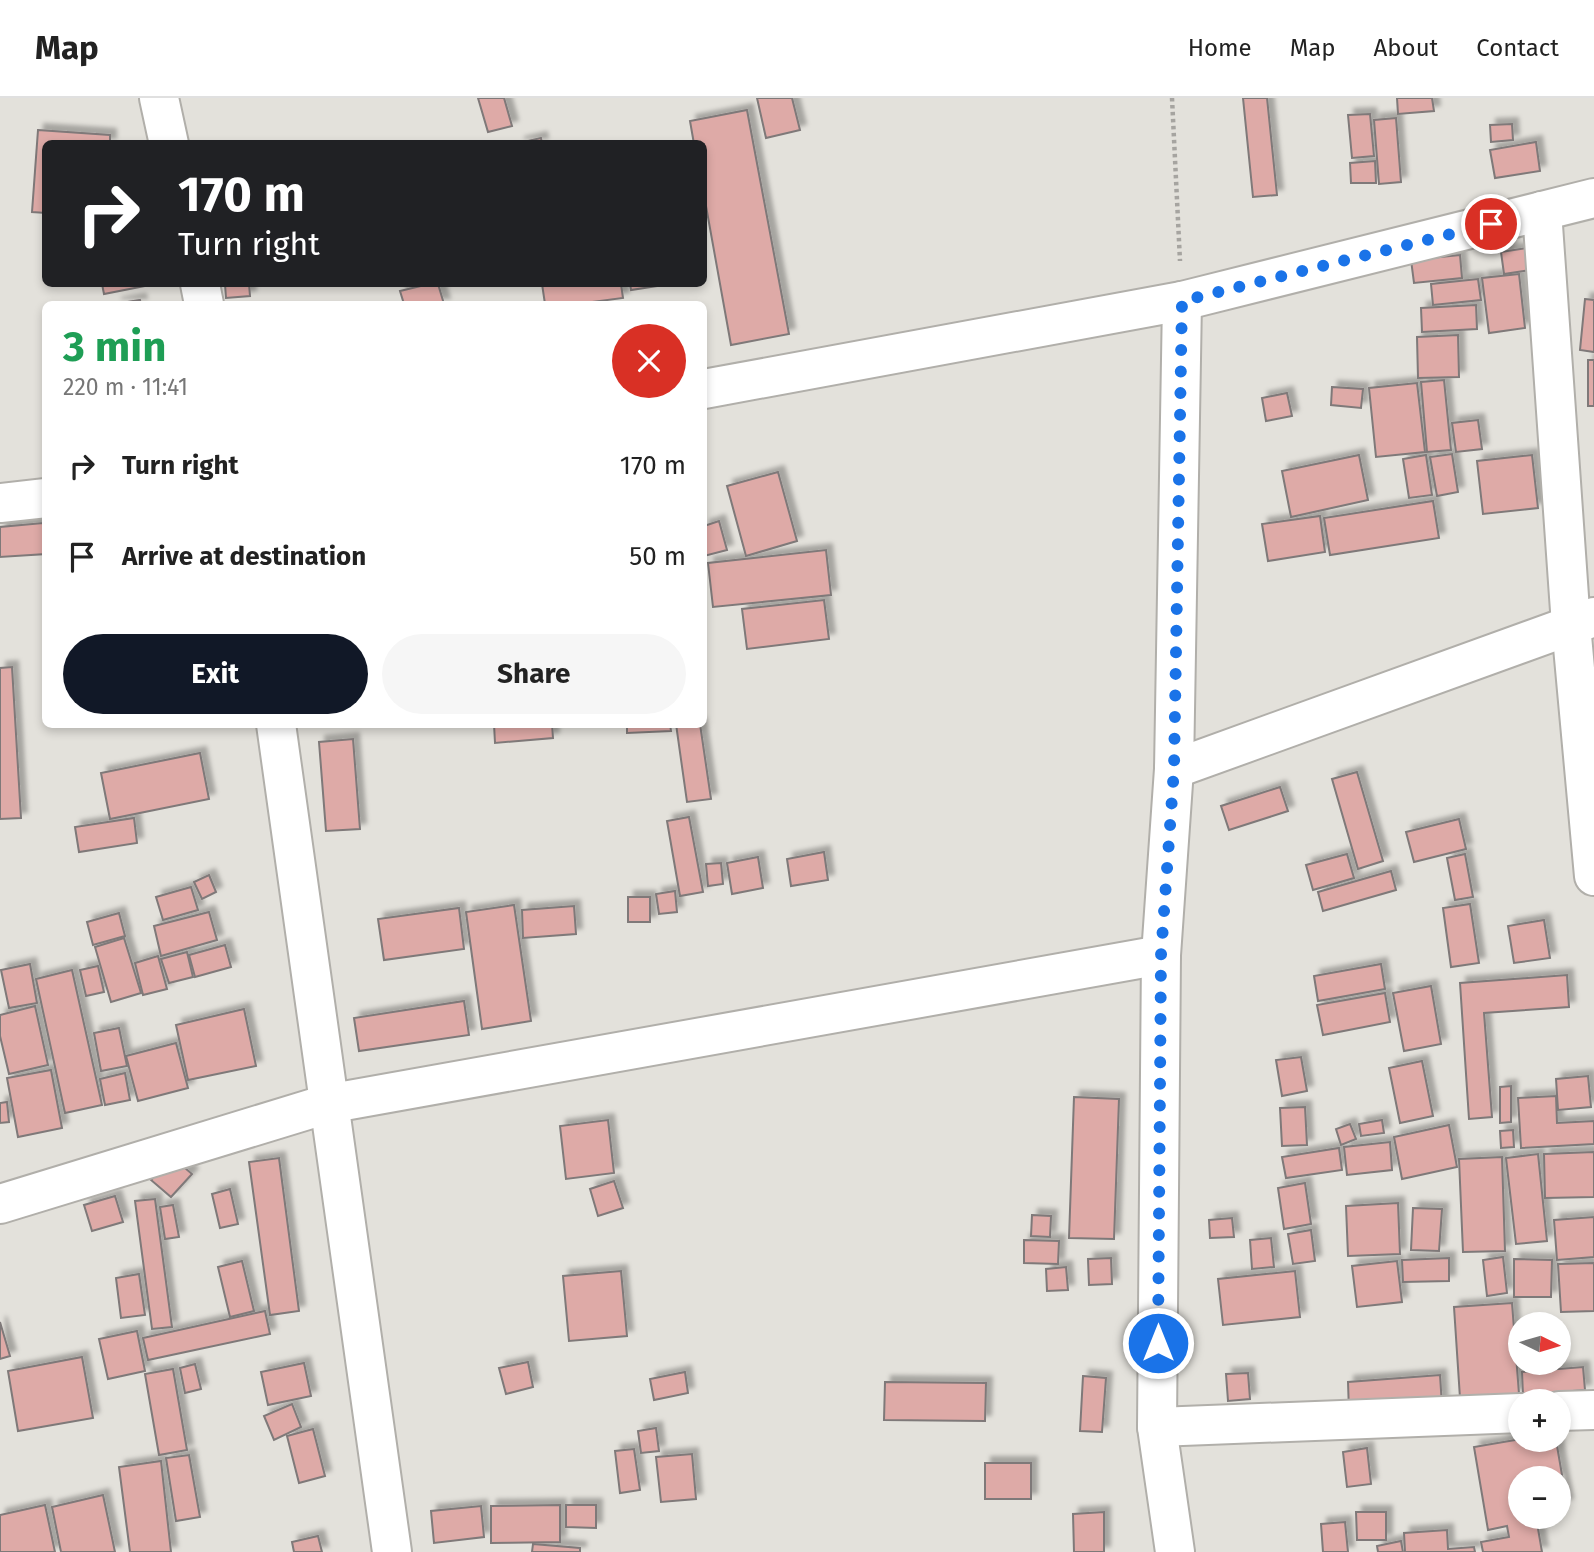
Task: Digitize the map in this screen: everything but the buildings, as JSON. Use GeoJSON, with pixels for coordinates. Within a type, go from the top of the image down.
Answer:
{"type":"FeatureCollection","features":[{"type":"Feature","properties":{"kind":"street"},"geometry":{"type":"LineString","coordinates":[[159,98],[168,140]]}},
{"type":"Feature","properties":{"kind":"street"},"geometry":{"type":"LineString","coordinates":[[707,388],[1182,301],[1594,198]]}},
{"type":"Feature","properties":{"kind":"street"},"geometry":{"type":"LineString","coordinates":[[1542,211],[1583,621],[1594,876]]}},
{"type":"Feature","properties":{"kind":"street"},"geometry":{"type":"LineString","coordinates":[[1175,1552],[1157,1427],[1161,955],[1174,769],[1182,301]]}},
{"type":"Feature","properties":{"kind":"street"},"geometry":{"type":"LineString","coordinates":[[0,503],[42,498]]}},
{"type":"Feature","properties":{"kind":"street"},"geometry":{"type":"LineString","coordinates":[[1174,769],[1583,621]]}},
{"type":"Feature","properties":{"kind":"street"},"geometry":{"type":"LineString","coordinates":[[277,728],[327,1104],[392,1552]]}},
{"type":"Feature","properties":{"kind":"street"},"geometry":{"type":"LineString","coordinates":[[0,1204],[327,1104],[1161,955]]}},
{"type":"Feature","properties":{"kind":"street"},"geometry":{"type":"LineString","coordinates":[[1571,1411],[1594,1410]]}},
{"type":"Feature","properties":{"kind":"street"},"geometry":{"type":"LineString","coordinates":[[1157,1427],[1508,1414]]}},
{"type":"Feature","properties":{"kind":"path"},"geometry":{"type":"LineString","coordinates":[[1172,98],[1182,301]]}},
{"type":"Feature","properties":{"kind":"route"},"geometry":{"type":"LineString","coordinates":[[1158,1343],[1161,955],[1174,769],[1182,301],[1491,224]]}}]}
